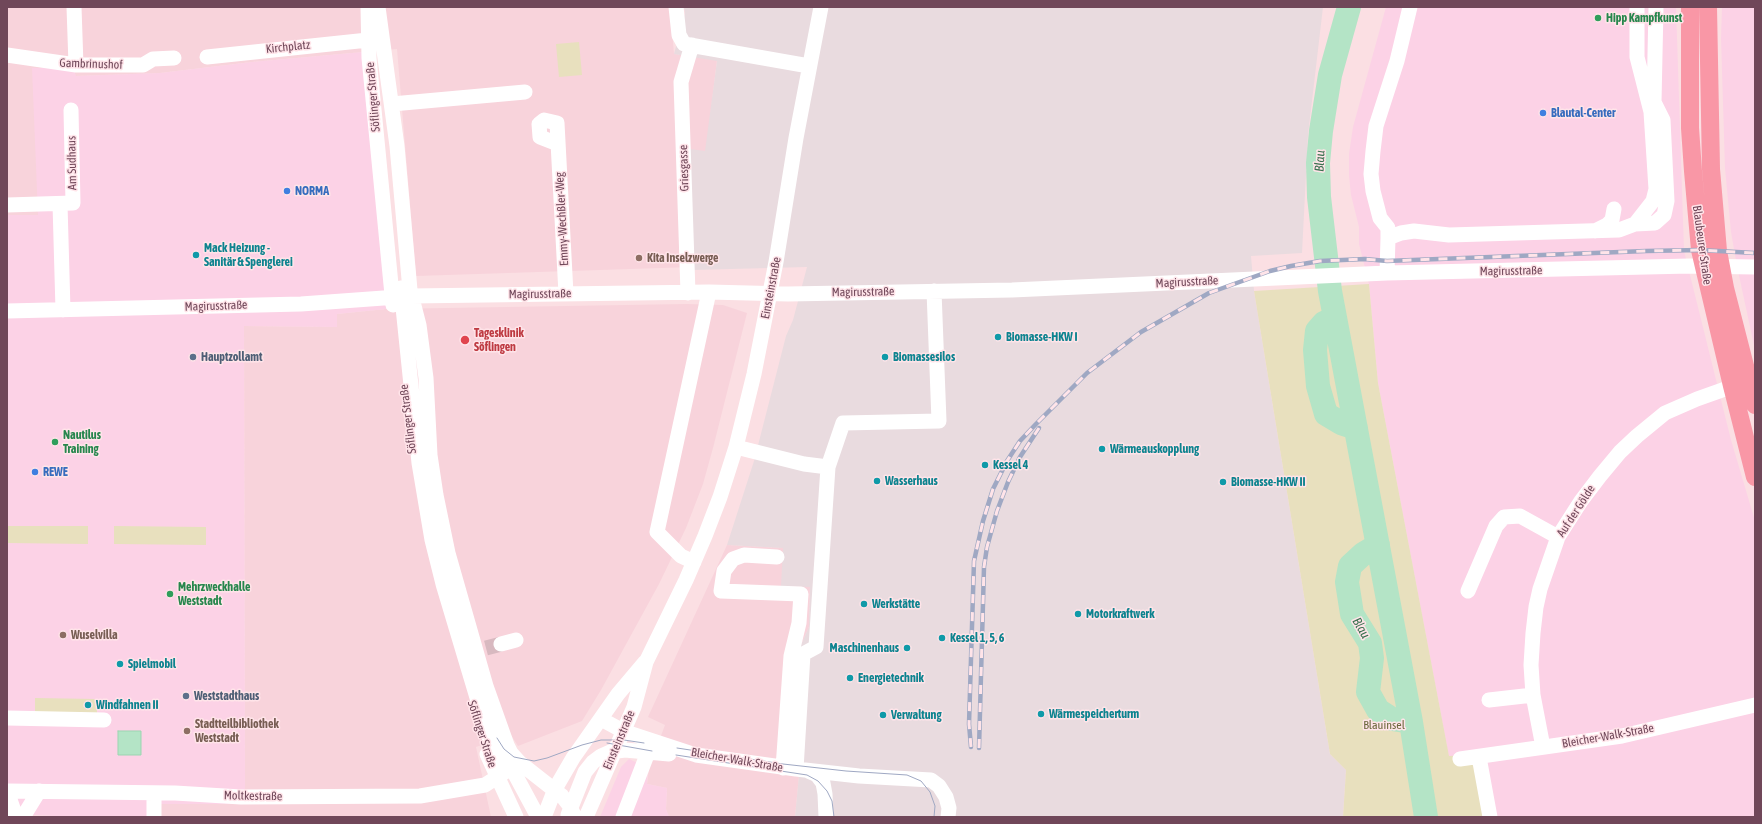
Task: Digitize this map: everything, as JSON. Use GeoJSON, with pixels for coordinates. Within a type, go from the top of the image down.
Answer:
{"type":"FeatureCollection","features":[{"type":"Feature","properties":{"kind":"main road","name":"Blaubeurer Straße"},"geometry":{"type":"LineString","coordinates":[[1690,7],[1690,108],[1692,171],[1711,266],[1740,384],[1755,477]]}},
{"type":"Feature","properties":{"kind":"main road","name":"Blaubeurer Straße"},"geometry":{"type":"LineString","coordinates":[[1708,7],[1711,266]]}},
{"type":"Feature","properties":{"kind":"main road"},"geometry":{"type":"LineString","coordinates":[[1692,171],[1711,169]]}},
{"type":"Feature","properties":{"kind":"main road","name":"Blaubeurer Straße"},"geometry":{"type":"LineString","coordinates":[[1740,384],[1755,405]]}},
{"type":"Feature","properties":{"kind":"street"},"geometry":{"type":"LineString","coordinates":[[74,7],[76,65]]}},
{"type":"Feature","properties":{"kind":"street","name":"Söflinger Straße"},"geometry":{"type":"LineString","coordinates":[[368,7],[368,40],[403,297],[419,325],[427,390],[429,444],[439,513],[452,572],[481,650],[499,727],[509,749],[528,770],[555,789],[568,812]]}},
{"type":"Feature","properties":{"kind":"street"},"geometry":{"type":"LineString","coordinates":[[372,7],[391,174],[419,463],[433,545],[484,722],[494,749],[505,772],[531,817]]}},
{"type":"Feature","properties":{"kind":"street"},"geometry":{"type":"LineString","coordinates":[[378,7],[396,163],[403,297],[424,459],[436,529],[452,594],[505,772],[538,817]]}},
{"type":"Feature","properties":{"kind":"street","name":"Söflinger Straße"},"geometry":{"type":"LineString","coordinates":[[378,7],[400,166],[403,297]]}},
{"type":"Feature","properties":{"kind":"street"},"geometry":{"type":"LineString","coordinates":[[676,7],[679,34],[684,44],[809,66]]}},
{"type":"Feature","properties":{"kind":"street","name":"Einsteinstraße"},"geometry":{"type":"LineString","coordinates":[[586,817],[634,707],[646,662],[694,562],[714,516],[736,447],[754,374],[770,294],[809,66],[821,7]]}},
{"type":"Feature","properties":{"kind":"street"},"geometry":{"type":"LineString","coordinates":[[1387,273],[1388,228],[1380,218],[1373,191],[1371,174],[1376,126],[1396,61],[1410,7]]}},
{"type":"Feature","properties":{"kind":"street"},"geometry":{"type":"LineString","coordinates":[[1635,224],[1653,201],[1656,189],[1651,112],[1638,56],[1637,7]]}},
{"type":"Feature","properties":{"kind":"street"},"geometry":{"type":"LineString","coordinates":[[1388,238],[1414,231],[1449,235],[1619,230],[1635,224],[1655,223],[1664,216],[1667,201],[1662,130],[1663,120],[1654,102],[1656,7]]}},
{"type":"Feature","properties":{"kind":"street","name":"Kirchplatz"},"geometry":{"type":"LineString","coordinates":[[207,57],[368,40]]}},
{"type":"Feature","properties":{"kind":"street","name":"Griesgasse"},"geometry":{"type":"LineString","coordinates":[[688,293],[681,82],[692,45]]}},
{"type":"Feature","properties":{"kind":"street","name":"Gambrinushof"},"geometry":{"type":"LineString","coordinates":[[7,55],[76,65],[143,65],[153,59],[174,58]]}},
{"type":"Feature","properties":{"kind":"street","name":"Söflinger Straße"},"geometry":{"type":"LineString","coordinates":[[392,104],[526,92]]}},
{"type":"Feature","properties":{"kind":"street","name":"Am Sudhaus"},"geometry":{"type":"LineString","coordinates":[[7,204],[73,203],[71,110]]}},
{"type":"Feature","properties":{"kind":"street","name":"Emmy-Wechßler-Weg"},"geometry":{"type":"LineString","coordinates":[[558,148],[566,294]]}},
{"type":"Feature","properties":{"kind":"street","name":"Am Sudhaus"},"geometry":{"type":"LineString","coordinates":[[60,204],[63,310]]}},
{"type":"Feature","properties":{"kind":"street"},"geometry":{"type":"LineString","coordinates":[[1594,231],[1608,225],[1612,220],[1614,209]]}},
{"type":"Feature","properties":{"kind":"street","name":"Magirusstraße"},"geometry":{"type":"LineString","coordinates":[[7,311],[301,304],[403,297],[710,292],[770,294],[1035,289],[1285,279],[1387,273],[1711,266],[1755,267]]}},
{"type":"Feature","properties":{"kind":"street"},"geometry":{"type":"LineString","coordinates":[[795,769],[803,654],[816,647],[828,468],[843,423],[939,421],[934,291]]}},
{"type":"Feature","properties":{"kind":"street"},"geometry":{"type":"LineString","coordinates":[[694,562],[681,556],[657,532],[710,292]]}},
{"type":"Feature","properties":{"kind":"street","name":"Auf der Gölde"},"geometry":{"type":"LineString","coordinates":[[1543,747],[1533,695],[1531,665],[1536,607],[1546,571],[1558,537],[1581,501],[1600,476],[1620,452],[1637,436],[1665,413],[1696,399],[1740,384]]}},
{"type":"Feature","properties":{"kind":"street"},"geometry":{"type":"LineString","coordinates":[[736,447],[804,464],[828,468]]}},
{"type":"Feature","properties":{"kind":"street"},"geometry":{"type":"LineString","coordinates":[[1468,591],[1496,526],[1504,517],[1520,516],[1558,537]]}},
{"type":"Feature","properties":{"kind":"street"},"geometry":{"type":"LineString","coordinates":[[777,557],[744,555],[734,559],[724,571],[721,591],[801,594],[799,623],[791,656],[795,769]]}},
{"type":"Feature","properties":{"kind":"street"},"geometry":{"type":"LineString","coordinates":[[501,644],[516,640]]}},
{"type":"Feature","properties":{"kind":"street","name":"Einsteinstraße"},"geometry":{"type":"LineString","coordinates":[[544,817],[555,789],[573,758],[630,678],[646,662]]}},
{"type":"Feature","properties":{"kind":"street"},"geometry":{"type":"LineString","coordinates":[[1489,700],[1533,695]]}},
{"type":"Feature","properties":{"kind":"street","name":"Bleicher-Walk-Straße"},"geometry":{"type":"LineString","coordinates":[[1460,759],[1622,736],[1755,705]]}},
{"type":"Feature","properties":{"kind":"street"},"geometry":{"type":"LineString","coordinates":[[7,718],[104,720]]}},
{"type":"Feature","properties":{"kind":"street","name":"Bleicher-Walk-Straße"},"geometry":{"type":"LineString","coordinates":[[600,719],[618,742],[677,748],[696,755],[795,769],[858,776],[926,779],[938,785],[959,817]]}},
{"type":"Feature","properties":{"kind":"street"},"geometry":{"type":"LineString","coordinates":[[496,738],[509,749]]}},
{"type":"Feature","properties":{"kind":"street"},"geometry":{"type":"LineString","coordinates":[[568,812],[582,779],[590,765],[618,742],[650,745],[676,755],[696,755]]}},
{"type":"Feature","properties":{"kind":"street"},"geometry":{"type":"LineString","coordinates":[[623,817],[650,745]]}},
{"type":"Feature","properties":{"kind":"street"},"geometry":{"type":"LineString","coordinates":[[1479,757],[1490,817]]}},
{"type":"Feature","properties":{"kind":"street"},"geometry":{"type":"LineString","coordinates":[[505,772],[522,768],[528,770]]}},
{"type":"Feature","properties":{"kind":"street"},"geometry":{"type":"LineString","coordinates":[[795,769],[817,775],[823,783],[826,817]]}},
{"type":"Feature","properties":{"kind":"street","name":"Söflinger Straße"},"geometry":{"type":"LineString","coordinates":[[505,772],[516,817]]}},
{"type":"Feature","properties":{"kind":"street","name":"Moltkestraße"},"geometry":{"type":"LineString","coordinates":[[7,791],[154,793],[241,797],[420,796],[485,785],[505,772]]}},
{"type":"Feature","properties":{"kind":"street"},"geometry":{"type":"LineString","coordinates":[[7,791],[16,817]]}},
{"type":"Feature","properties":{"kind":"street"},"geometry":{"type":"LineString","coordinates":[[23,817],[39,791]]}},
{"type":"Feature","properties":{"kind":"street"},"geometry":{"type":"LineString","coordinates":[[154,793],[154,817]]}},
{"type":"Feature","properties":{"kind":"street"},"geometry":{"type":"LineString","coordinates":[[946,797],[949,808],[948,817]]}},
{"type":"Feature","properties":{"kind":"shaded area"},"geometry":{"type":"Polygon","coordinates":[[[7,7],[670,7],[674,54],[717,60],[692,267],[416,276],[397,49],[252,62],[160,73],[76,76],[38,216],[7,215],[7,7]]]}},
{"type":"Feature","properties":{"kind":"shaded area"},"geometry":{"type":"Polygon","coordinates":[[[684,7],[1323,7],[1308,135],[1302,253],[1251,256],[1254,291],[1330,754],[1346,770],[1343,817],[795,817],[799,775],[796,656],[809,627],[810,587],[781,586],[783,548],[727,545],[754,461],[786,336],[793,320],[807,267],[693,270],[690,149],[705,151],[717,61],[674,54],[685,13],[684,7]]]}},
{"type":"Feature","properties":{"kind":"shaded area"},"geometry":{"type":"Polygon","coordinates":[[[1386,7],[1676,7],[1684,251],[1731,440],[1755,521],[1755,817],[1483,817],[1449,757],[1378,383],[1369,284],[1359,244],[1359,227],[1351,195],[1349,175],[1349,154],[1353,127],[1386,7]]]}},
{"type":"Feature","properties":{"kind":"shaded area"},"geometry":{"type":"Polygon","coordinates":[[[1722,7],[1755,7],[1755,350],[1731,232],[1725,168],[1721,38],[1722,7]]]}},
{"type":"Feature","properties":{"kind":"shaded area"},"geometry":{"type":"Polygon","coordinates":[[[363,52],[386,309],[337,314],[337,327],[244,326],[245,804],[158,804],[145,817],[80,817],[7,814],[7,215],[38,215],[32,68],[73,67],[76,76],[160,73],[252,62],[363,52]]]}},
{"type":"Feature","properties":{"kind":"shaded area"},"geometry":{"type":"Polygon","coordinates":[[[686,304],[723,305],[747,313],[703,484],[686,528],[659,584],[601,690],[582,721],[518,746],[511,735],[476,747],[491,817],[145,817],[158,804],[245,804],[244,326],[337,327],[337,314],[386,309],[686,304]]]}},
{"type":"Feature","properties":{"kind":"shaded area"},"geometry":{"type":"Polygon","coordinates":[[[727,545],[783,548],[810,586],[809,627],[796,656],[799,775],[795,817],[669,817],[666,809],[667,788],[647,784],[649,768],[665,725],[648,717],[727,545]]]}},
{"type":"Feature","properties":{"kind":"shaded area"},"geometry":{"type":"Polygon","coordinates":[[[118,731],[141,731],[141,755],[118,755],[118,731]]]}},
{"type":"Feature","properties":{"kind":"shaded area"},"geometry":{"type":"Polygon","coordinates":[[[629,759],[648,768],[647,784],[667,788],[666,809],[669,817],[600,817],[621,767],[629,759]]]}},
{"type":"Feature","properties":{"kind":"green space"},"geometry":{"type":"Polygon","coordinates":[[[579,42],[582,75],[559,77],[556,44],[579,42]]]}},
{"type":"Feature","properties":{"kind":"green space","name":"Blauinsel"},"geometry":{"type":"Polygon","coordinates":[[[1369,284],[1378,383],[1449,756],[1473,755],[1483,817],[1343,817],[1346,770],[1330,754],[1254,291],[1369,284]]]}},
{"type":"Feature","properties":{"kind":"green space"},"geometry":{"type":"Polygon","coordinates":[[[7,526],[88,526],[88,544],[7,543],[7,526]]]}},
{"type":"Feature","properties":{"kind":"green space"},"geometry":{"type":"Polygon","coordinates":[[[114,526],[206,527],[206,545],[114,544],[114,526]]]}},
{"type":"Feature","properties":{"kind":"green space"},"geometry":{"type":"Polygon","coordinates":[[[35,698],[97,699],[97,713],[35,712],[35,698]]]}},
{"type":"Feature","properties":{"kind":"waterway","name":"Blau"},"geometry":{"type":"LineString","coordinates":[[1349,7],[1330,75],[1321,131],[1318,163],[1319,197],[1330,291],[1411,722],[1426,817]]}},
{"type":"Feature","properties":{"kind":"waterway","name":"Blau"},"geometry":{"type":"LineString","coordinates":[[1335,318],[1324,323],[1317,331],[1315,350],[1318,386],[1326,414],[1341,423],[1356,428]]}},
{"type":"Feature","properties":{"kind":"waterway","name":"Blau"},"geometry":{"type":"LineString","coordinates":[[1378,545],[1363,554],[1350,566],[1347,582],[1352,614],[1370,643],[1372,658],[1368,692],[1378,710],[1392,719],[1411,722]]}},
{"type":"Feature","properties":{"kind":"tunnel"},"geometry":{"type":"LineString","coordinates":[[486,648],[501,644]]}},
{"type":"Feature","properties":{"kind":"tram line"},"geometry":{"type":"LineString","coordinates":[[497,738],[504,749],[514,757],[534,761],[601,740],[624,740],[644,743]]}},
{"type":"Feature","properties":{"kind":"tram line"},"geometry":{"type":"LineString","coordinates":[[607,743],[652,751]]}},
{"type":"Feature","properties":{"kind":"tram line"},"geometry":{"type":"LineString","coordinates":[[677,748],[783,764],[846,771],[907,775],[921,781],[930,792],[935,806],[934,817]]}},
{"type":"Feature","properties":{"kind":"tram line"},"geometry":{"type":"LineString","coordinates":[[676,755],[807,775],[818,781],[827,791],[832,801],[834,817]]}},
{"type":"Feature","properties":{"kind":"railway"},"geometry":{"type":"LineString","coordinates":[[971,747],[969,724],[974,561],[983,521],[993,489],[1007,461],[1020,441],[1036,424],[1087,373],[1141,332],[1209,293],[1270,271],[1320,261],[1365,259],[1387,261],[1700,250],[1755,253]]}},
{"type":"Feature","properties":{"kind":"railway"},"geometry":{"type":"LineString","coordinates":[[979,748],[984,567],[987,547],[997,511],[1008,482],[1020,457],[1039,428]]}},
{"type":"Feature","properties":{"kind":"place","name":"Hipp Kampfkunst"},"geometry":{"type":"Point","coordinates":[1598,18]}},
{"type":"Feature","properties":{"kind":"place","name":"Blautal-Center"},"geometry":{"type":"Point","coordinates":[1543,113]}},
{"type":"Feature","properties":{"kind":"place","name":"NORMA"},"geometry":{"type":"Point","coordinates":[287,191]}},
{"type":"Feature","properties":{"kind":"place","name":"Mack Heizung - Sanitär & Spenglerei"},"geometry":{"type":"Point","coordinates":[196,255]}},
{"type":"Feature","properties":{"kind":"place","name":"Kita Inselzwerge"},"geometry":{"type":"Point","coordinates":[639,258]}},
{"type":"Feature","properties":{"kind":"place","name":"Biomasse-HKW I"},"geometry":{"type":"Point","coordinates":[998,337]}},
{"type":"Feature","properties":{"kind":"place","name":"Tagesklinik Söflingen"},"geometry":{"type":"Point","coordinates":[465,340]}},
{"type":"Feature","properties":{"kind":"place","name":"Hauptzollamt"},"geometry":{"type":"Point","coordinates":[193,357]}},
{"type":"Feature","properties":{"kind":"place","name":"Biomassesilos"},"geometry":{"type":"Point","coordinates":[885,357]}},
{"type":"Feature","properties":{"kind":"place","name":"Nautilus Training"},"geometry":{"type":"Point","coordinates":[55,442]}},
{"type":"Feature","properties":{"kind":"place","name":"Wärmeauskopplung"},"geometry":{"type":"Point","coordinates":[1102,449]}},
{"type":"Feature","properties":{"kind":"place","name":"Kessel 4"},"geometry":{"type":"Point","coordinates":[985,465]}},
{"type":"Feature","properties":{"kind":"place","name":"REWE"},"geometry":{"type":"Point","coordinates":[35,472]}},
{"type":"Feature","properties":{"kind":"place","name":"Wasserhaus"},"geometry":{"type":"Point","coordinates":[877,481]}},
{"type":"Feature","properties":{"kind":"place","name":"Biomasse-HKW II"},"geometry":{"type":"Point","coordinates":[1223,482]}},
{"type":"Feature","properties":{"kind":"place","name":"Mehrzweckhalle Weststadt"},"geometry":{"type":"Point","coordinates":[170,594]}},
{"type":"Feature","properties":{"kind":"place","name":"Werkstätte"},"geometry":{"type":"Point","coordinates":[864,604]}},
{"type":"Feature","properties":{"kind":"place","name":"Motorkraftwerk"},"geometry":{"type":"Point","coordinates":[1078,614]}},
{"type":"Feature","properties":{"kind":"place","name":"Wuselvilla"},"geometry":{"type":"Point","coordinates":[63,635]}},
{"type":"Feature","properties":{"kind":"place","name":"Kessel 1, 5, 6"},"geometry":{"type":"Point","coordinates":[942,638]}},
{"type":"Feature","properties":{"kind":"place","name":"Maschinenhaus"},"geometry":{"type":"Point","coordinates":[907,648]}},
{"type":"Feature","properties":{"kind":"place","name":"Spielmobil"},"geometry":{"type":"Point","coordinates":[120,664]}},
{"type":"Feature","properties":{"kind":"place","name":"Energietechnik"},"geometry":{"type":"Point","coordinates":[850,678]}},
{"type":"Feature","properties":{"kind":"place","name":"Weststadthaus"},"geometry":{"type":"Point","coordinates":[186,696]}},
{"type":"Feature","properties":{"kind":"place","name":"Windfahnen II"},"geometry":{"type":"Point","coordinates":[88,705]}},
{"type":"Feature","properties":{"kind":"place","name":"Wärmespeicherturm"},"geometry":{"type":"Point","coordinates":[1041,714]}},
{"type":"Feature","properties":{"kind":"place","name":"Verwaltung"},"geometry":{"type":"Point","coordinates":[883,715]}},
{"type":"Feature","properties":{"kind":"place","name":"Stadtteilbibliothek Weststadt"},"geometry":{"type":"Point","coordinates":[187,731]}}]}
